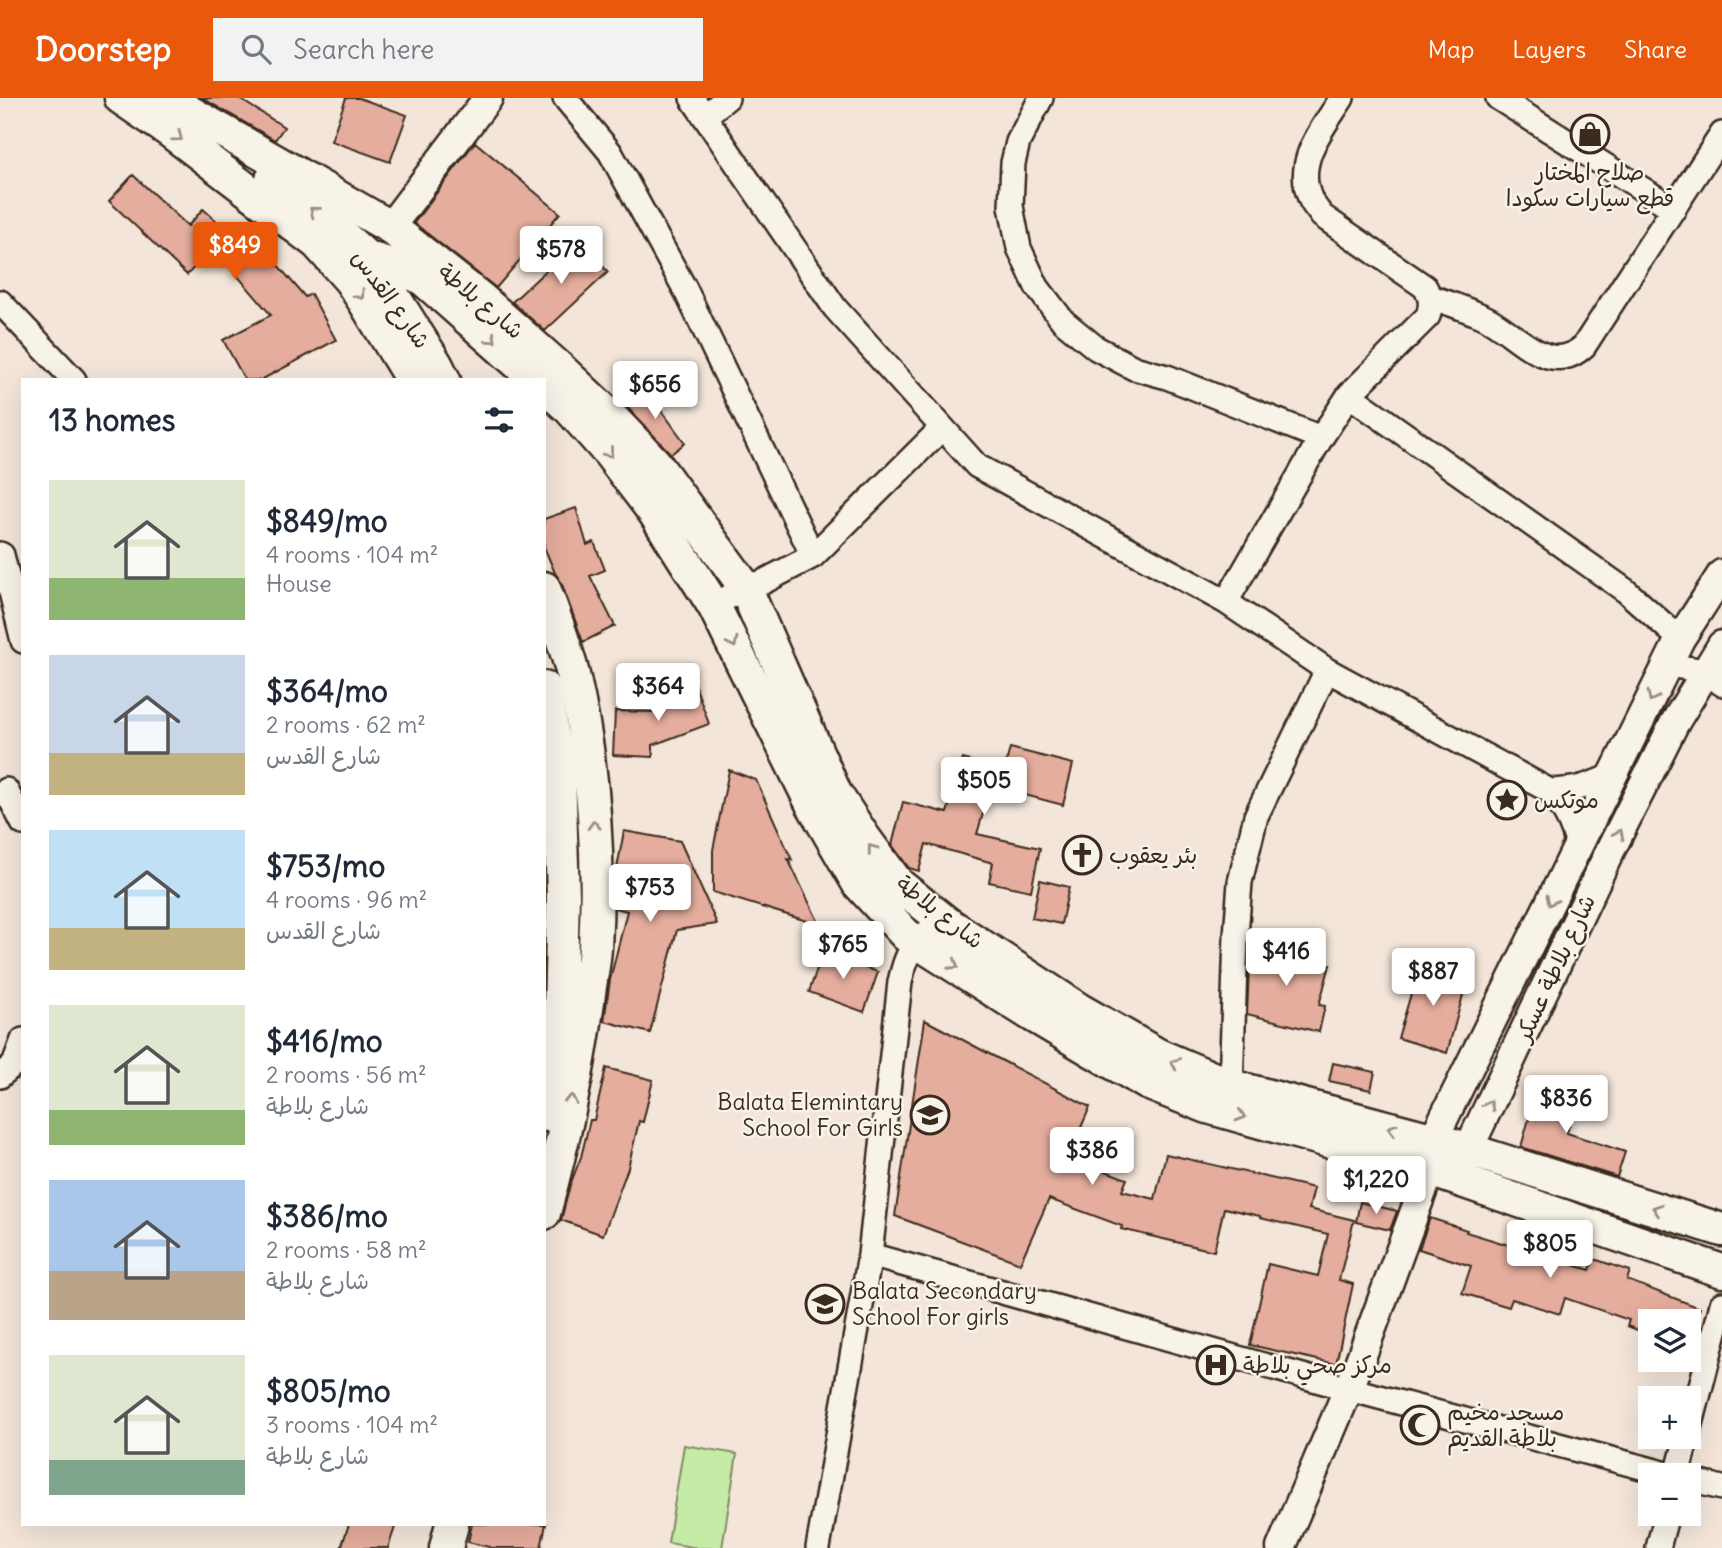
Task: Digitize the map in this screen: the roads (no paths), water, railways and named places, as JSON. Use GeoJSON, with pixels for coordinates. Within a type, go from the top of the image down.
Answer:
{"type":"FeatureCollection","features":[{"type":"Feature","properties":{"kind":"main road"},"geometry":{"type":"LineString","coordinates":[[121,98],[171,132],[317,243]]}},
{"type":"Feature","properties":{"kind":"main road","name":"شارع بلاطة"},"geometry":{"type":"LineString","coordinates":[[164,98],[390,227],[558,367],[654,462],[744,587],[835,793],[898,884],[941,918],[1078,1009],[1158,1055],[1231,1086],[1432,1155],[1722,1271]]}},
{"type":"Feature","properties":{"kind":"main road","name":"شارع القدس"},"geometry":{"type":"LineString","coordinates":[[164,98],[316,212],[359,256],[397,302],[443,378]]}},
{"type":"Feature","properties":{"kind":"main road","name":"شارع بلاطة"},"geometry":{"type":"LineString","coordinates":[[317,243],[389,264],[422,278],[535,378]]}},
{"type":"Feature","properties":{"kind":"main road","name":"شارع القدس"},"geometry":{"type":"LineString","coordinates":[[317,243],[365,301],[411,378]]}},
{"type":"Feature","properties":{"kind":"main road","name":"شارع بلاطة"},"geometry":{"type":"LineString","coordinates":[[546,388],[570,409],[610,454],[654,512],[714,606],[812,804],[858,883],[906,935],[1029,1013],[1147,1083],[1208,1107],[1432,1155],[1468,1150],[1722,1230]]}},
{"type":"Feature","properties":{"kind":"main road"},"geometry":{"type":"LineString","coordinates":[[546,594],[574,677],[586,737],[593,792],[596,887],[595,949],[584,1035],[561,1151],[546,1206]]}},
{"type":"Feature","properties":{"kind":"main road"},"geometry":{"type":"LineString","coordinates":[[546,710],[549,744],[559,772],[563,909],[560,1013],[546,1106]]}},
{"type":"Feature","properties":{"kind":"main road"},"geometry":{"type":"LineString","coordinates":[[426,1548],[432,1526]]}},
{"type":"Feature","properties":{"kind":"main road"},"geometry":{"type":"LineString","coordinates":[[446,1548],[452,1526]]}},
{"type":"Feature","properties":{"kind":"street"},"geometry":{"type":"LineString","coordinates":[[390,227],[488,98]]}},
{"type":"Feature","properties":{"kind":"street"},"geometry":{"type":"LineString","coordinates":[[565,98],[610,152],[685,289],[813,556]]}},
{"type":"Feature","properties":{"kind":"street"},"geometry":{"type":"LineString","coordinates":[[727,98],[698,107],[835,307],[977,466],[1226,602],[1326,670],[1550,790],[1564,809],[1578,846]]}},
{"type":"Feature","properties":{"kind":"street"},"geometry":{"type":"LineString","coordinates":[[1041,98],[1018,142],[1013,163],[1012,206],[1020,248],[1037,287],[1063,321],[1096,348],[1134,368],[1167,377],[1321,438]]}},
{"type":"Feature","properties":{"kind":"street"},"geometry":{"type":"LineString","coordinates":[[1226,602],[1321,438],[1349,395],[1427,316],[1431,308],[1431,297],[1425,287],[1322,216],[1310,200],[1304,182],[1305,163],[1312,145],[1342,98]]}},
{"type":"Feature","properties":{"kind":"street"},"geometry":{"type":"LineString","coordinates":[[1497,98],[1674,209]]}},
{"type":"Feature","properties":{"kind":"street"},"geometry":{"type":"LineString","coordinates":[[1431,297],[1487,318],[1549,357],[1561,358],[1576,354],[1584,346],[1722,134]]}},
{"type":"Feature","properties":{"kind":"street"},"geometry":{"type":"LineString","coordinates":[[0,302],[72,378]]}},
{"type":"Feature","properties":{"kind":"street"},"geometry":{"type":"LineString","coordinates":[[1349,395],[1626,591],[1680,639]]}},
{"type":"Feature","properties":{"kind":"street"},"geometry":{"type":"LineString","coordinates":[[714,606],[744,587],[763,582],[813,556],[942,428]]}},
{"type":"Feature","properties":{"kind":"street"},"geometry":{"type":"LineString","coordinates":[[0,554],[21,632]]}},
{"type":"Feature","properties":{"kind":"street","name":"شارع بلاطة عسكر"},"geometry":{"type":"LineString","coordinates":[[1281,1548],[1349,1389],[1432,1155],[1578,846],[1680,639],[1722,574]]}},
{"type":"Feature","properties":{"kind":"street","name":"شارع بلاطة عسكر"},"geometry":{"type":"LineString","coordinates":[[1468,1150],[1616,839],[1674,724],[1714,678],[1722,645]]}},
{"type":"Feature","properties":{"kind":"street"},"geometry":{"type":"LineString","coordinates":[[1667,666],[1714,678]]}},
{"type":"Feature","properties":{"kind":"street"},"geometry":{"type":"LineString","coordinates":[[1231,1086],[1240,882],[1256,816],[1326,670]]}},
{"type":"Feature","properties":{"kind":"street"},"geometry":{"type":"LineString","coordinates":[[1550,790],[1573,790],[1613,775]]}},
{"type":"Feature","properties":{"kind":"street"},"geometry":{"type":"LineString","coordinates":[[10,789],[21,818]]}},
{"type":"Feature","properties":{"kind":"street"},"geometry":{"type":"LineString","coordinates":[[818,1548],[870,1255],[900,982],[904,962],[917,942],[941,918]]}},
{"type":"Feature","properties":{"kind":"street"},"geometry":{"type":"LineString","coordinates":[[0,1076],[14,1064],[21,1045]]}},
{"type":"Feature","properties":{"kind":"street"},"geometry":{"type":"LineString","coordinates":[[870,1255],[1349,1389],[1638,1466]]}},
{"type":"Feature","properties":{"kind":"street"},"geometry":{"type":"LineString","coordinates":[[1701,1386],[1722,1304]]}},
{"type":"Feature","properties":{"kind":"street"},"geometry":{"type":"LineString","coordinates":[[1701,1483],[1722,1488]]}},
{"type":"Feature","properties":{"kind":"street"},"geometry":{"type":"LineString","coordinates":[[1658,1548],[1664,1526]]}},
{"type":"Feature","properties":{"kind":"place","name":"صلاح المختار قطع سيارات سكودا"},"geometry":{"type":"Point","coordinates":[1590,134]}},
{"type":"Feature","properties":{"kind":"place","name":"موتكس"},"geometry":{"type":"Point","coordinates":[1507,800]}},
{"type":"Feature","properties":{"kind":"place","name":"بئر يعقوب"},"geometry":{"type":"Point","coordinates":[1082,855]}},
{"type":"Feature","properties":{"kind":"place","name":"Balata Elemintary School For Girls"},"geometry":{"type":"Point","coordinates":[930,1115]}},
{"type":"Feature","properties":{"kind":"place","name":"Balata Secondary School For girls"},"geometry":{"type":"Point","coordinates":[825,1304]}},
{"type":"Feature","properties":{"kind":"place","name":"مركز صحي بلاطة"},"geometry":{"type":"Point","coordinates":[1216,1365]}},
{"type":"Feature","properties":{"kind":"place","name":"مسجد مخيم بلاطة القديم"},"geometry":{"type":"Point","coordinates":[1420,1425]}}]}
